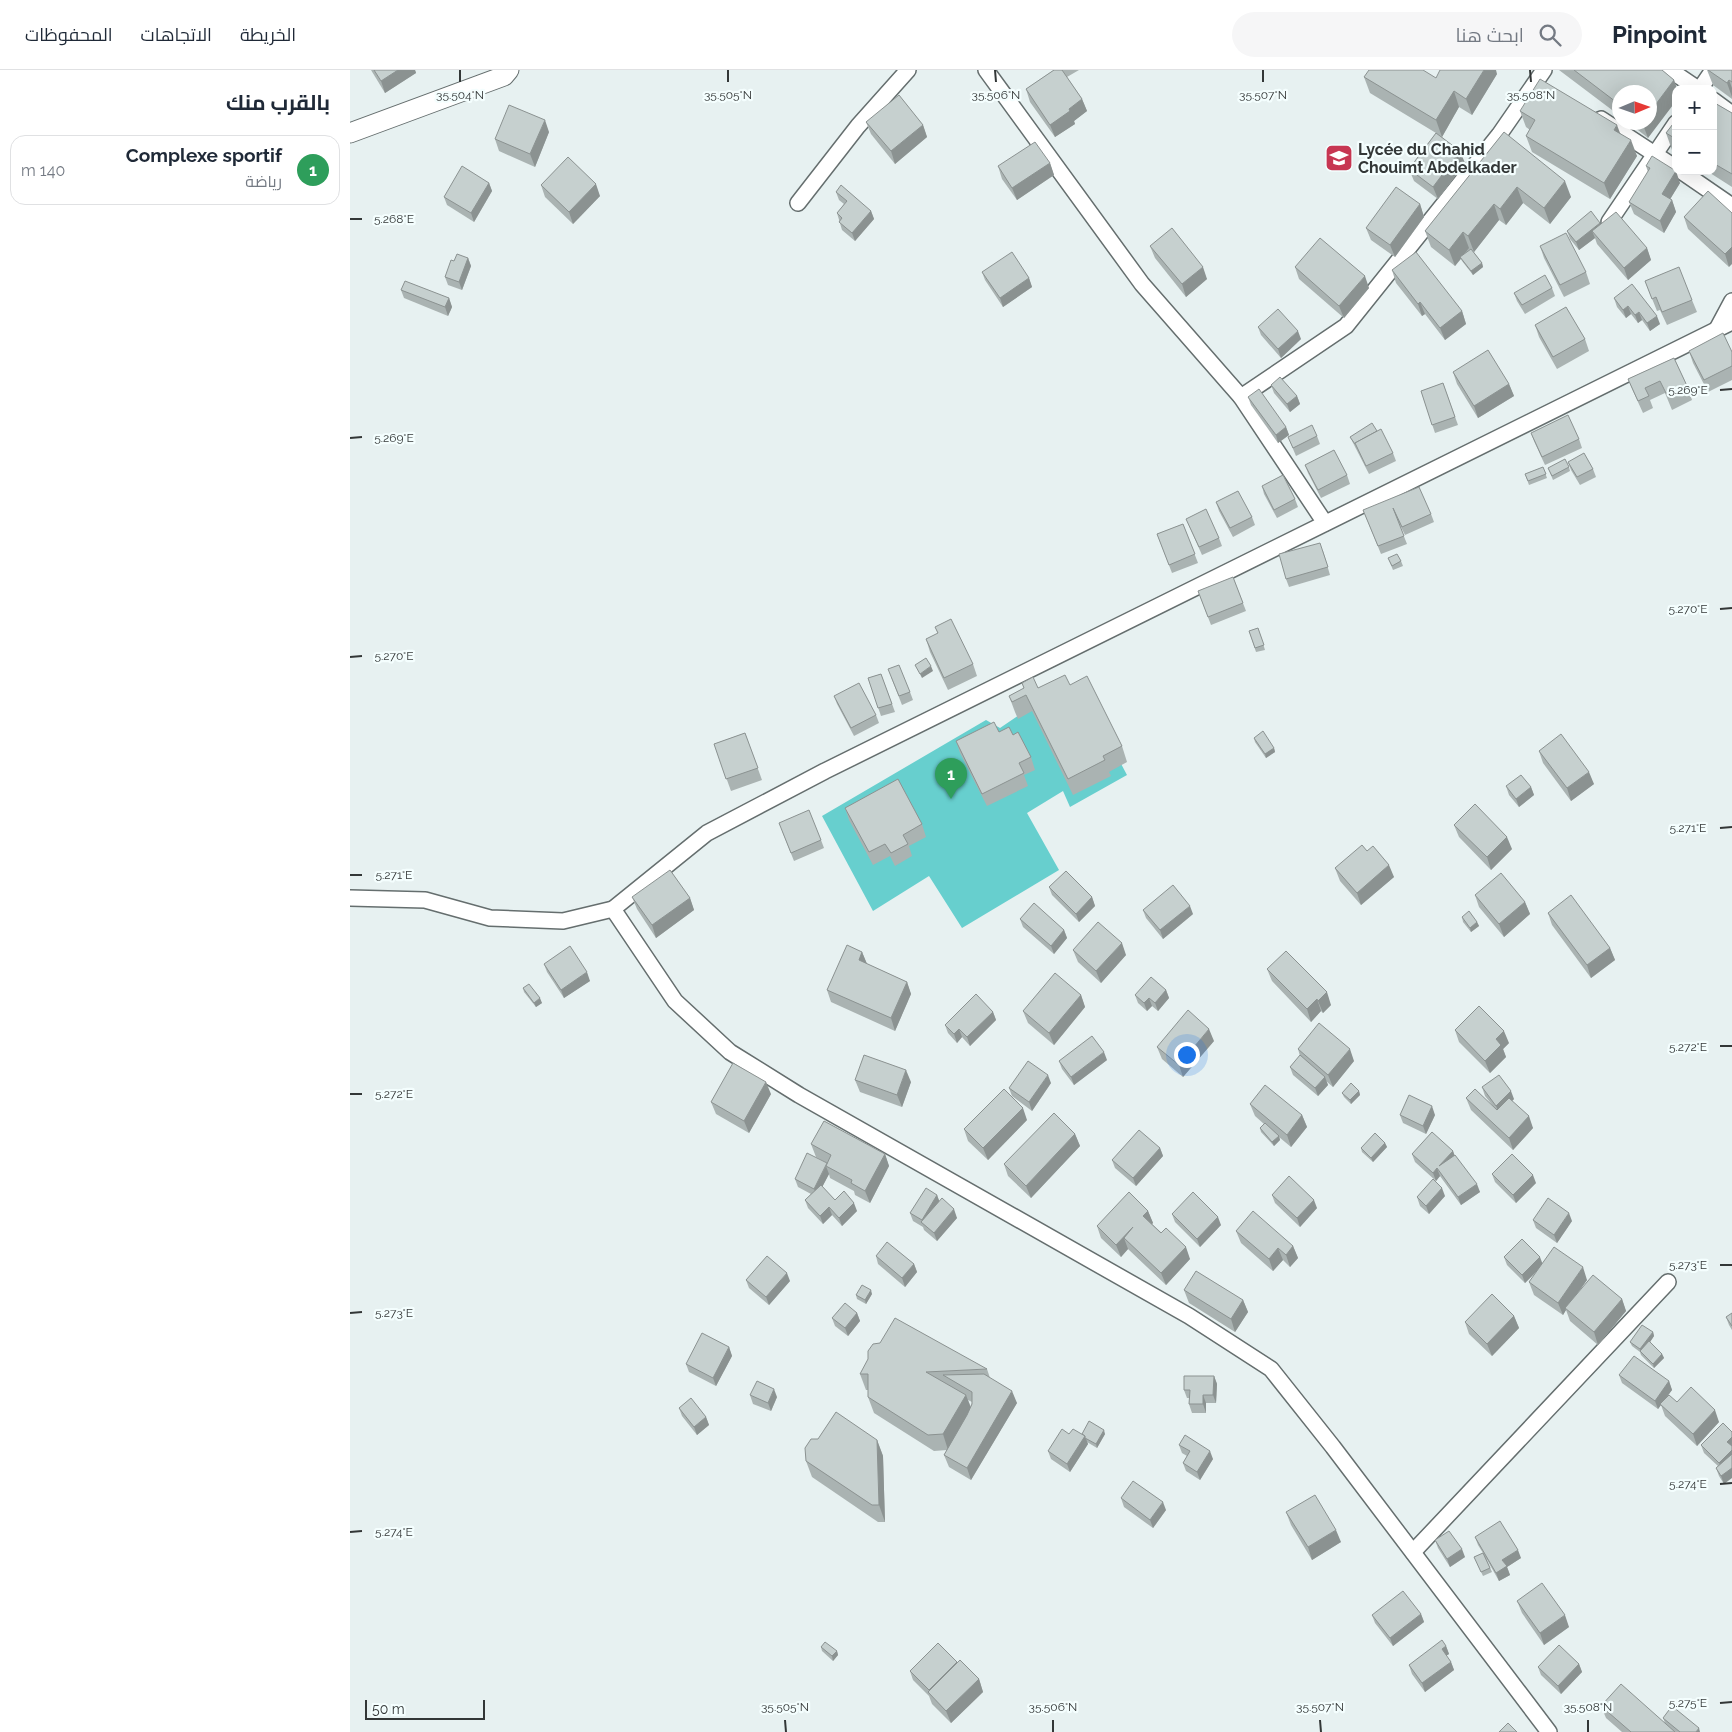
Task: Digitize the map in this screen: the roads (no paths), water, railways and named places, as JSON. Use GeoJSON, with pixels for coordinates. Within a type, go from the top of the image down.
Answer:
{"type":"FeatureCollection","features":[{"type":"Feature","properties":{"kind":"street"},"geometry":{"type":"LineString","coordinates":[[350,134],[504,76],[508,70]]}},
{"type":"Feature","properties":{"kind":"street"},"geometry":{"type":"LineString","coordinates":[[798,203],[858,126],[908,70]]}},
{"type":"Feature","properties":{"kind":"street"},"geometry":{"type":"LineString","coordinates":[[986,70],[1142,284],[1241,398],[1325,523]]}},
{"type":"Feature","properties":{"kind":"street"},"geometry":{"type":"LineString","coordinates":[[1670,70],[1693,85]]}},
{"type":"Feature","properties":{"kind":"street"},"geometry":{"type":"LineString","coordinates":[[1702,85],[1713,70]]}},
{"type":"Feature","properties":{"kind":"street"},"geometry":{"type":"LineString","coordinates":[[1241,398],[1346,326],[1544,77]]}},
{"type":"Feature","properties":{"kind":"street"},"geometry":{"type":"LineString","coordinates":[[1717,103],[1732,114]]}},
{"type":"Feature","properties":{"kind":"street"},"geometry":{"type":"LineString","coordinates":[[1589,110],[1672,165]]}},
{"type":"Feature","properties":{"kind":"street"},"geometry":{"type":"LineString","coordinates":[[1609,222],[1672,128]]}},
{"type":"Feature","properties":{"kind":"street"},"geometry":{"type":"LineString","coordinates":[[1687,175],[1732,206]]}},
{"type":"Feature","properties":{"kind":"street"},"geometry":{"type":"LineString","coordinates":[[1717,329],[1732,301]]}},
{"type":"Feature","properties":{"kind":"street"},"geometry":{"type":"LineString","coordinates":[[350,898],[425,900],[490,918],[563,921],[613,909],[707,833],[825,771],[1732,322]]}},
{"type":"Feature","properties":{"kind":"street"},"geometry":{"type":"LineString","coordinates":[[613,909],[674,1001],[730,1052],[799,1095],[1189,1316],[1271,1369],[1549,1732]]}},
{"type":"Feature","properties":{"kind":"street"},"geometry":{"type":"LineString","coordinates":[[1413,1552],[1668,1282]]}},
{"type":"Feature","properties":{"kind":"place","name":"Lycée du Chahid Chouimt Abdelkader"},"geometry":{"type":"Point","coordinates":[1339,158]}},
{"type":"Feature","properties":{"kind":"place","name":"Complexe sportif"},"geometry":{"type":"Point","coordinates":[951,799]}}]}
